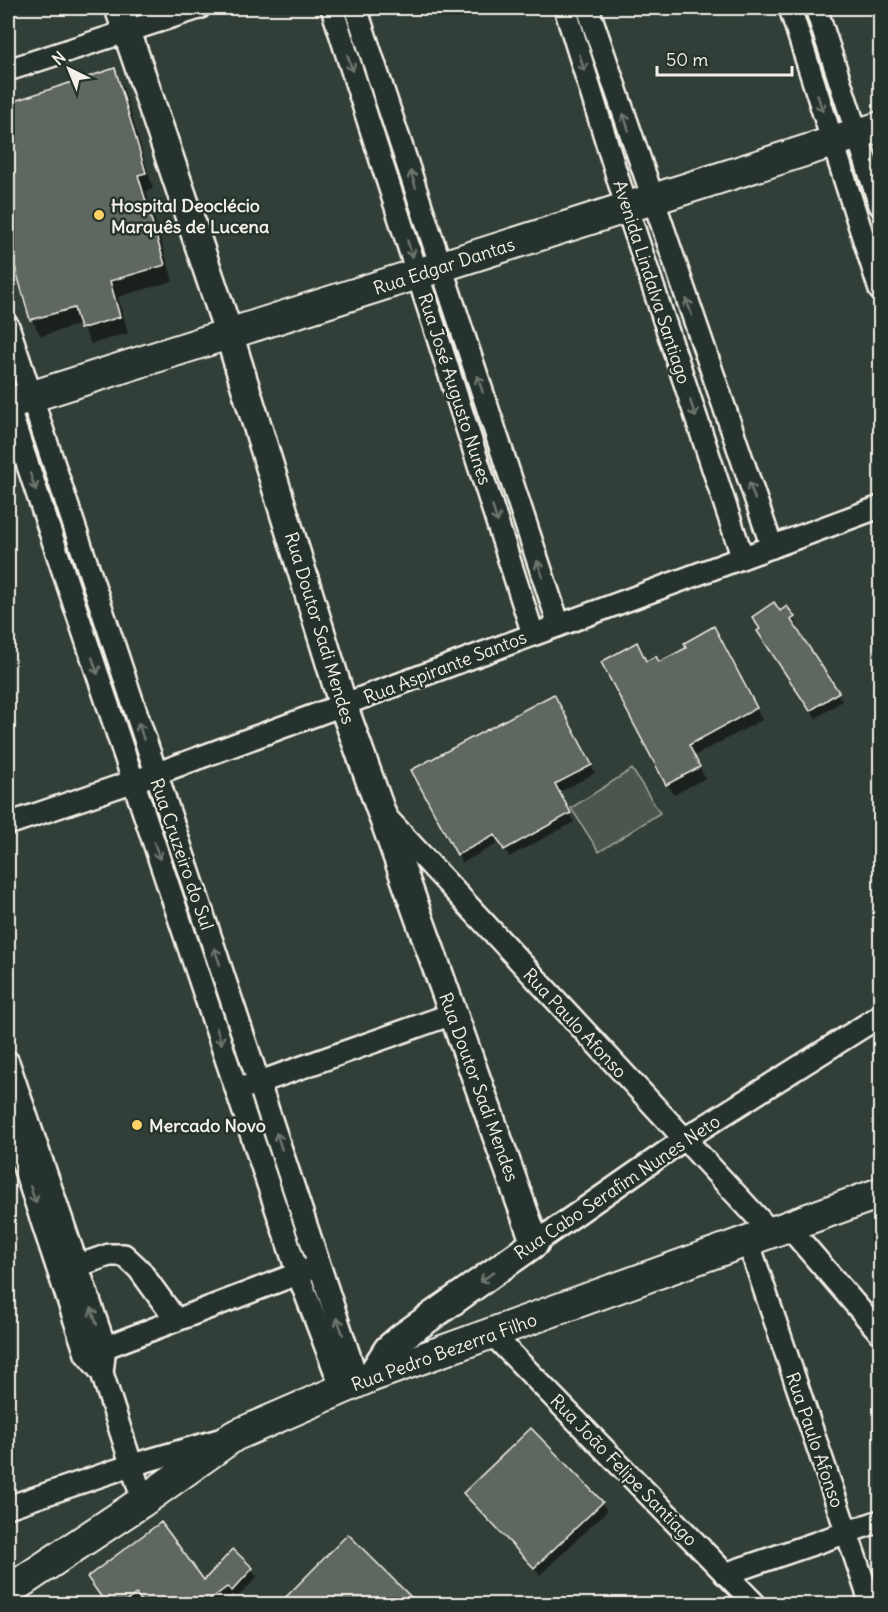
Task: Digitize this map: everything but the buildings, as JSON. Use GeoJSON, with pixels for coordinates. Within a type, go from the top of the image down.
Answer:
{"type":"FeatureCollection","features":[{"type":"Feature","properties":{"kind":"main road","name":"Rua Edgar Dantas"},"geometry":{"type":"LineString","coordinates":[[15,402],[857,134]]}},
{"type":"Feature","properties":{"kind":"main road","name":"Rua Pedro Bezerra Filho"},"geometry":{"type":"LineString","coordinates":[[234,1436],[357,1382],[880,1193]]}},
{"type":"Feature","properties":{"kind":"main road"},"geometry":{"type":"LineString","coordinates":[[8,1591],[143,1502],[234,1436]]}},
{"type":"Feature","properties":{"kind":"street"},"geometry":{"type":"LineString","coordinates":[[8,70],[123,20],[199,8]]}},
{"type":"Feature","properties":{"kind":"street","name":"Rua José Augusto Nunes"},"geometry":{"type":"LineString","coordinates":[[332,8],[559,625]]}},
{"type":"Feature","properties":{"kind":"street","name":"Rua José Augusto Nunes"},"geometry":{"type":"LineString","coordinates":[[356,8],[533,634]]}},
{"type":"Feature","properties":{"kind":"street","name":"Avenida Lindalva Santiago"},"geometry":{"type":"LineString","coordinates":[[565,8],[772,547]]}},
{"type":"Feature","properties":{"kind":"street","name":"Avenida Lindalva Santiago"},"geometry":{"type":"LineString","coordinates":[[588,8],[639,204],[742,556]]}},
{"type":"Feature","properties":{"kind":"street"},"geometry":{"type":"LineString","coordinates":[[790,8],[857,134],[880,290]]}},
{"type":"Feature","properties":{"kind":"street"},"geometry":{"type":"LineString","coordinates":[[816,8],[880,205]]}},
{"type":"Feature","properties":{"kind":"street","name":"Rua Doutor Sadi Mendes"},"geometry":{"type":"LineString","coordinates":[[123,20],[229,334],[343,705],[535,1243]]}},
{"type":"Feature","properties":{"kind":"street","name":"Rua Cruzeiro do Sul"},"geometry":{"type":"LineString","coordinates":[[8,326],[15,402],[55,548],[298,1274],[357,1382]]}},
{"type":"Feature","properties":{"kind":"street","name":"Rua Cruzeiro do Sul"},"geometry":{"type":"LineString","coordinates":[[15,402],[79,539],[357,1382]]}},
{"type":"Feature","properties":{"kind":"street","name":"Rua Aspirante Santos"},"geometry":{"type":"LineString","coordinates":[[8,824],[155,774],[880,507]]}},
{"type":"Feature","properties":{"kind":"street"},"geometry":{"type":"LineString","coordinates":[[55,548],[79,539]]}},
{"type":"Feature","properties":{"kind":"street"},"geometry":{"type":"LineString","coordinates":[[109,706],[131,699]]}},
{"type":"Feature","properties":{"kind":"street","name":"Rua Paulo Afonso"},"geometry":{"type":"LineString","coordinates":[[381,812],[769,1233],[847,1533],[871,1605]]}},
{"type":"Feature","properties":{"kind":"street"},"geometry":{"type":"LineString","coordinates":[[237,1089],[260,1083],[452,1014]]}},
{"type":"Feature","properties":{"kind":"street","name":"Rua Cabo Serafim Nunes Neto"},"geometry":{"type":"LineString","coordinates":[[357,1382],[402,1337],[535,1243],[683,1140],[880,1016]]}},
{"type":"Feature","properties":{"kind":"street"},"geometry":{"type":"LineString","coordinates":[[8,1062],[20,1147],[95,1351],[143,1502]]}},
{"type":"Feature","properties":{"kind":"street"},"geometry":{"type":"LineString","coordinates":[[8,1119],[77,1266],[95,1351]]}},
{"type":"Feature","properties":{"kind":"street"},"geometry":{"type":"LineString","coordinates":[[769,1233],[880,1333]]}},
{"type":"Feature","properties":{"kind":"street"},"geometry":{"type":"LineString","coordinates":[[77,1266],[109,1255],[124,1255],[140,1269],[176,1320]]}},
{"type":"Feature","properties":{"kind":"street"},"geometry":{"type":"LineString","coordinates":[[95,1351],[319,1266]]}},
{"type":"Feature","properties":{"kind":"street","name":"Rua João Felipe Santiago"},"geometry":{"type":"LineString","coordinates":[[492,1334],[755,1605]]}},
{"type":"Feature","properties":{"kind":"street","name":"Rua Pedro Bezerra Filho"},"geometry":{"type":"LineString","coordinates":[[8,1507],[132,1465],[234,1436]]}},
{"type":"Feature","properties":{"kind":"street"},"geometry":{"type":"LineString","coordinates":[[725,1574],[880,1521]]}},
{"type":"Feature","properties":{"kind":"shaded area"},"geometry":{"type":"Polygon","coordinates":[[[632,769],[660,813],[599,852],[571,808],[632,769]]]}},
{"type":"Feature","properties":{"kind":"place","name":"Hospital Deoclécio Marquês de Lucena"},"geometry":{"type":"Point","coordinates":[99,215]}},
{"type":"Feature","properties":{"kind":"place","name":"Mercado Novo"},"geometry":{"type":"Point","coordinates":[137,1125]}}]}
